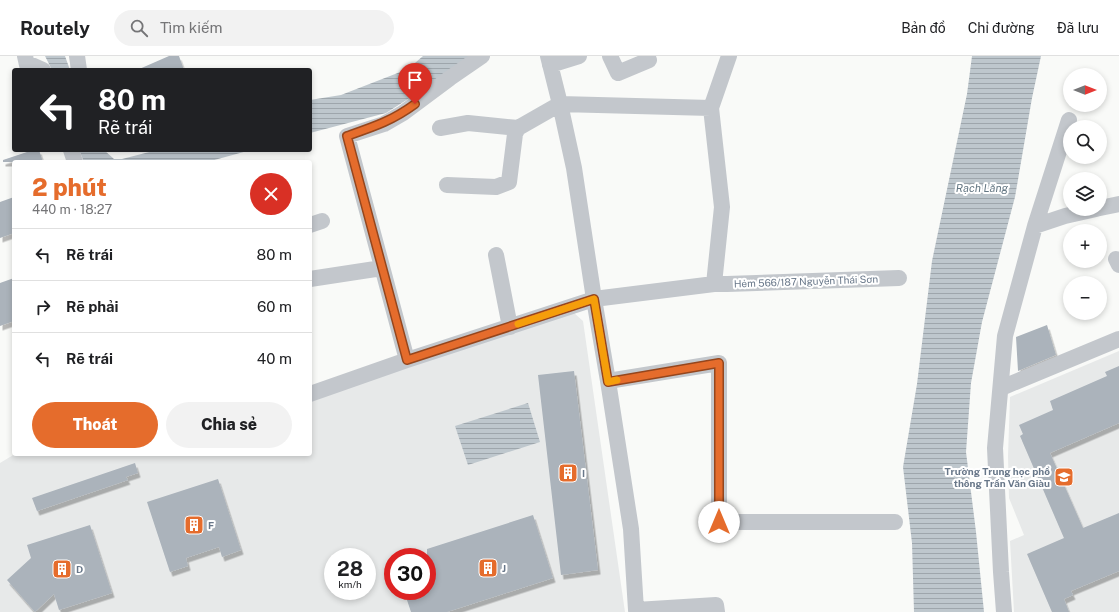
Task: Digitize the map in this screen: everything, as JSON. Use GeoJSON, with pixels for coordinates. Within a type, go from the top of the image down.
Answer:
{"type":"FeatureCollection","features":[{"type":"Feature","properties":{"kind":"street"},"geometry":{"type":"LineString","coordinates":[[25,56],[27,66],[38,68]]}},
{"type":"Feature","properties":{"kind":"street"},"geometry":{"type":"LineString","coordinates":[[77,56],[79,68]]}},
{"type":"Feature","properties":{"kind":"street"},"geometry":{"type":"LineString","coordinates":[[407,360],[347,136],[384,124],[403,113],[482,56]]}},
{"type":"Feature","properties":{"kind":"street"},"geometry":{"type":"LineString","coordinates":[[579,56],[549,60],[574,168],[608,382],[631,529],[636,611],[716,609]]}},
{"type":"Feature","properties":{"kind":"street"},"geometry":{"type":"LineString","coordinates":[[610,56],[618,73],[649,60]]}},
{"type":"Feature","properties":{"kind":"street"},"geometry":{"type":"LineString","coordinates":[[714,284],[722,208],[711,108],[729,56]]}},
{"type":"Feature","properties":{"kind":"street"},"geometry":{"type":"LineString","coordinates":[[447,185],[496,187],[509,182],[515,134],[518,128],[560,104],[711,108]]}},
{"type":"Feature","properties":{"kind":"street"},"geometry":{"type":"LineString","coordinates":[[440,128],[468,123],[518,128]]}},
{"type":"Feature","properties":{"kind":"street"},"geometry":{"type":"LineString","coordinates":[[1004,612],[1000,572],[995,448],[1005,336],[1016,291],[1035,226],[1063,139]]}},
{"type":"Feature","properties":{"kind":"street"},"geometry":{"type":"LineString","coordinates":[[1107,207],[1119,204]]}},
{"type":"Feature","properties":{"kind":"street"},"geometry":{"type":"LineString","coordinates":[[1035,226],[1066,216]]}},
{"type":"Feature","properties":{"kind":"street"},"geometry":{"type":"LineString","coordinates":[[496,255],[510,327]]}},
{"type":"Feature","properties":{"kind":"street"},"geometry":{"type":"LineString","coordinates":[[312,279],[382,268]]}},
{"type":"Feature","properties":{"kind":"street","name":"Hẻm 566/187 Nguyễn Thái Sơn"},"geometry":{"type":"LineString","coordinates":[[312,393],[407,360],[594,299],[714,284],[898,278]]}},
{"type":"Feature","properties":{"kind":"street"},"geometry":{"type":"LineString","coordinates":[[1000,388],[1119,339]]}},
{"type":"Feature","properties":{"kind":"street"},"geometry":{"type":"LineString","coordinates":[[608,382],[719,363],[719,522],[895,522]]}},
{"type":"Feature","properties":{"kind":"shaded area"},"geometry":{"type":"Polygon","coordinates":[[[573,312],[583,321],[625,612],[0,612],[0,463],[12,456],[312,456],[312,398],[573,312]]]}},
{"type":"Feature","properties":{"kind":"shaded area","name":"Trường Trung học phổ thông Trần Văn Giàu"},"geometry":{"type":"Polygon","coordinates":[[[1119,351],[1119,612],[1014,612],[1010,541],[1024,535],[1009,498],[1008,456],[1010,397],[1119,351]]]}},
{"type":"Feature","properties":{"kind":"water"},"geometry":{"type":"Polygon","coordinates":[[[45,56],[65,56],[69,68],[51,68],[45,56]]]}},
{"type":"Feature","properties":{"kind":"water"},"geometry":{"type":"Polygon","coordinates":[[[423,56],[474,56],[386,113],[312,132],[312,100],[341,95],[408,69],[423,56]]]}},
{"type":"Feature","properties":{"kind":"water","name":"Rạch Lăng"},"geometry":{"type":"Polygon","coordinates":[[[972,56],[1041,56],[1032,98],[1015,197],[982,322],[971,383],[966,452],[984,612],[914,612],[912,543],[903,467],[917,384],[932,261],[967,94],[972,56]]]}},
{"type":"Feature","properties":{"kind":"water"},"geometry":{"type":"Polygon","coordinates":[[[80,152],[106,152],[114,159],[122,159],[149,152],[244,152],[214,160],[83,160],[80,152]]]}},
{"type":"Feature","properties":{"kind":"water"},"geometry":{"type":"Polygon","coordinates":[[[528,403],[540,442],[468,465],[455,426],[528,403]]]}},
{"type":"Feature","properties":{"kind":"building"},"geometry":{"type":"Polygon","coordinates":[[[169,56],[179,56],[183,68],[142,68],[169,56]]]}},
{"type":"Feature","properties":{"kind":"building"},"geometry":{"type":"Polygon","coordinates":[[[27,152],[40,152],[42,160],[12,160],[12,162],[3,162],[3,160],[27,152]]]}},
{"type":"Feature","properties":{"kind":"building"},"geometry":{"type":"Polygon","coordinates":[[[12,198],[12,234],[0,238],[0,202],[12,198]]]}},
{"type":"Feature","properties":{"kind":"building"},"geometry":{"type":"Polygon","coordinates":[[[12,279],[12,322],[0,326],[0,283],[12,279]]]}},
{"type":"Feature","properties":{"kind":"building"},"geometry":{"type":"Polygon","coordinates":[[[1047,325],[1056,355],[1018,371],[1016,337],[1047,325]]]}},
{"type":"Feature","properties":{"kind":"building"},"geometry":{"type":"Polygon","coordinates":[[[1119,366],[1119,423],[1050,453],[1083,528],[1119,513],[1119,571],[1071,591],[1073,595],[1064,599],[1069,612],[1052,612],[1027,554],[1064,538],[1020,436],[1023,434],[1019,425],[1053,410],[1050,401],[1107,376],[1105,372],[1119,366]]]}},
{"type":"Feature","properties":{"kind":"building","name":"I"},"geometry":{"type":"Polygon","coordinates":[[[574,371],[598,570],[561,575],[538,375],[574,371]]]}},
{"type":"Feature","properties":{"kind":"building"},"geometry":{"type":"Polygon","coordinates":[[[135,463],[138,473],[126,477],[128,480],[37,511],[32,498],[135,463]]]}},
{"type":"Feature","properties":{"kind":"building","name":"F"},"geometry":{"type":"Polygon","coordinates":[[[218,479],[241,550],[222,557],[219,547],[186,558],[188,566],[170,572],[147,502],[218,479]]]}},
{"type":"Feature","properties":{"kind":"building","name":"J"},"geometry":{"type":"Polygon","coordinates":[[[533,515],[553,578],[447,612],[411,612],[407,600],[436,600],[436,548],[430,548],[533,515]]]}},
{"type":"Feature","properties":{"kind":"building","name":"D"},"geometry":{"type":"Polygon","coordinates":[[[90,525],[112,593],[59,610],[54,594],[35,612],[7,580],[31,558],[27,545],[90,525]]]}},
{"type":"Feature","properties":{"kind":"slow traffic"},"geometry":{"type":"LineString","coordinates":[[518,324],[594,299],[608,382],[617,380]]}},
{"type":"Feature","properties":{"kind":"place","name":"I"},"geometry":{"type":"Point","coordinates":[568,473]}},
{"type":"Feature","properties":{"kind":"place","name":"Trường Trung học phổ thông Trần Văn Giàu"},"geometry":{"type":"Point","coordinates":[1064,477]}},
{"type":"Feature","properties":{"kind":"place","name":"F"},"geometry":{"type":"Point","coordinates":[194,525]}},
{"type":"Feature","properties":{"kind":"place","name":"J"},"geometry":{"type":"Point","coordinates":[488,568]}},
{"type":"Feature","properties":{"kind":"place","name":"D"},"geometry":{"type":"Point","coordinates":[62,569]}},
{"type":"Feature","properties":{"kind":"route"},"geometry":{"type":"LineString","coordinates":[[415,104],[384,124],[347,136],[407,360],[594,299],[608,382],[719,363],[719,522]]}}]}
